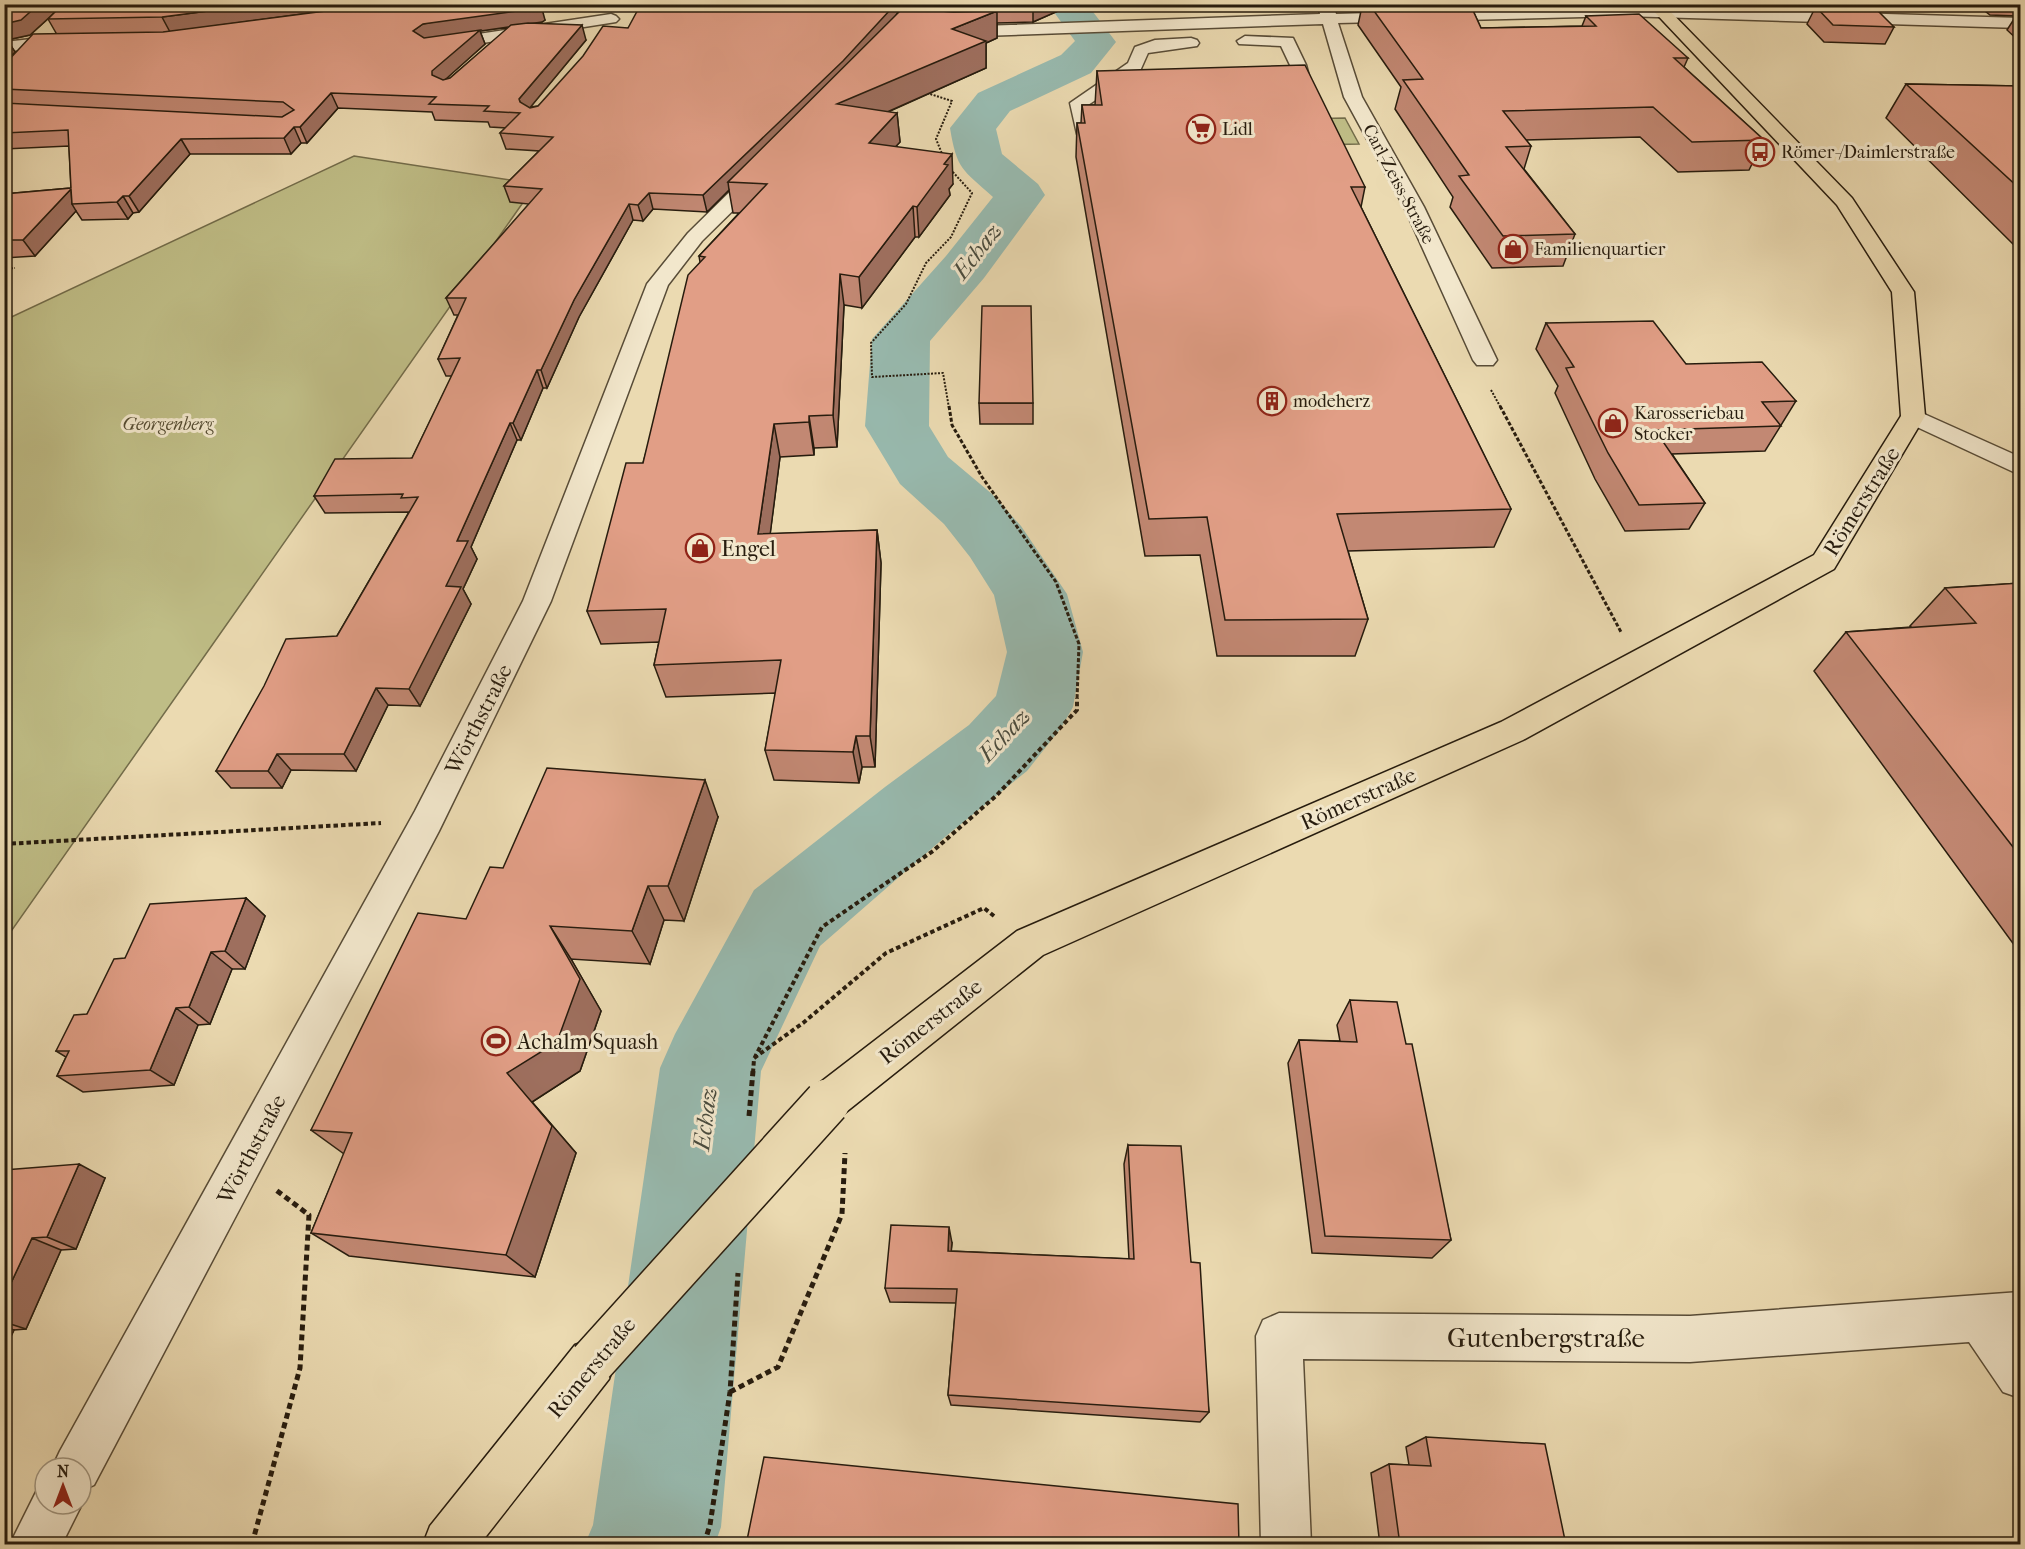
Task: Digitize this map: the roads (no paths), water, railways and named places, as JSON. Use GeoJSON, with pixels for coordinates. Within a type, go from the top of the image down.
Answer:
{"type":"FeatureCollection","features":[{"type":"Feature","properties":{"kind":"main road"},"geometry":{"type":"LineString","coordinates":[[1657,8],[1845,202],[1903,292],[1913,416]]}},
{"type":"Feature","properties":{"kind":"main road","name":"Römerstraße"},"geometry":{"type":"LineString","coordinates":[[448,1545],[592,1362],[826,1102],[1029,943],[1512,731],[1824,562],[1913,416]]}},
{"type":"Feature","properties":{"kind":"street"},"geometry":{"type":"LineString","coordinates":[[598,38],[611,19],[627,4]]}},
{"type":"Feature","properties":{"kind":"street"},"geometry":{"type":"LineString","coordinates":[[1083,130],[1079,103],[1134,67],[1141,50],[1147,47],[1327,11],[1491,13],[1657,8],[2020,23]]}},
{"type":"Feature","properties":{"kind":"street","name":"Carl-Zeiss-Straße"},"geometry":{"type":"LineString","coordinates":[[1327,11],[1336,85],[1353,97],[1414,207],[1485,360]]}},
{"type":"Feature","properties":{"kind":"street"},"geometry":{"type":"LineString","coordinates":[[429,46],[611,19]]}},
{"type":"Feature","properties":{"kind":"street"},"geometry":{"type":"LineString","coordinates":[[868,64],[916,23],[1047,29],[1122,26],[1211,36],[1287,41],[1298,65],[1304,91],[1265,91]]}},
{"type":"Feature","properties":{"kind":"street"},"geometry":{"type":"LineString","coordinates":[[17,64],[52,27]]}},
{"type":"Feature","properties":{"kind":"street"},"geometry":{"type":"LineString","coordinates":[[484,58],[510,34]]}},
{"type":"Feature","properties":{"kind":"street"},"geometry":{"type":"LineString","coordinates":[[4,47],[36,42],[86,39]]}},
{"type":"Feature","properties":{"kind":"street"},"geometry":{"type":"LineString","coordinates":[[1303,86],[1336,85]]}},
{"type":"Feature","properties":{"kind":"street"},"geometry":{"type":"LineString","coordinates":[[1104,86],[1127,93]]}},
{"type":"Feature","properties":{"kind":"street","name":"Wörthstraße"},"geometry":{"type":"LineString","coordinates":[[84,1456],[243,1165],[426,821],[537,601],[658,284],[696,237],[786,147]]}},
{"type":"Feature","properties":{"kind":"street"},"geometry":{"type":"LineString","coordinates":[[1913,416],[2020,467]]}},
{"type":"Feature","properties":{"kind":"street"},"geometry":{"type":"LineString","coordinates":[[2001,1317],[2020,1375]]}},
{"type":"Feature","properties":{"kind":"street","name":"Gutenbergstraße"},"geometry":{"type":"LineString","coordinates":[[1286,1545],[1279,1336],[1690,1339],[2001,1317]]}},
{"type":"Feature","properties":{"kind":"street"},"geometry":{"type":"LineString","coordinates":[[35,1545],[51,1516]]}},
{"type":"Feature","properties":{"kind":"waterway","name":"Echaz"},"geometry":{"type":"LineString","coordinates":[[650,1544],[657,1527],[711,1068],[787,918],[915,812],[998,748],[1033,707],[1045,652],[1030,594],[996,542],[968,509],[923,470],[897,426],[901,339],[965,267],[1020,195],[979,159],[973,128],[994,102],[1076,64],[1096,42],[1067,4]]}},
{"type":"Feature","properties":{"kind":"place","name":"Lidl"},"geometry":{"type":"Point","coordinates":[1201,129]}},
{"type":"Feature","properties":{"kind":"place","name":"Römer-/Daimlerstraße"},"geometry":{"type":"Point","coordinates":[1760,152]}},
{"type":"Feature","properties":{"kind":"place","name":"Familienquartier"},"geometry":{"type":"Point","coordinates":[1513,249]}},
{"type":"Feature","properties":{"kind":"place","name":"modeherz"},"geometry":{"type":"Point","coordinates":[1272,401]}},
{"type":"Feature","properties":{"kind":"place","name":"Karosseriebau Stocker"},"geometry":{"type":"Point","coordinates":[1613,423]}},
{"type":"Feature","properties":{"kind":"place","name":"Engel"},"geometry":{"type":"Point","coordinates":[700,548]}},
{"type":"Feature","properties":{"kind":"place","name":"Achalm Squash"},"geometry":{"type":"Point","coordinates":[496,1041]}},
{"type":"Feature","properties":{"kind":"park label","name":"Georgenberg"},"geometry":{"type":"Point","coordinates":[168,424]}}]}
